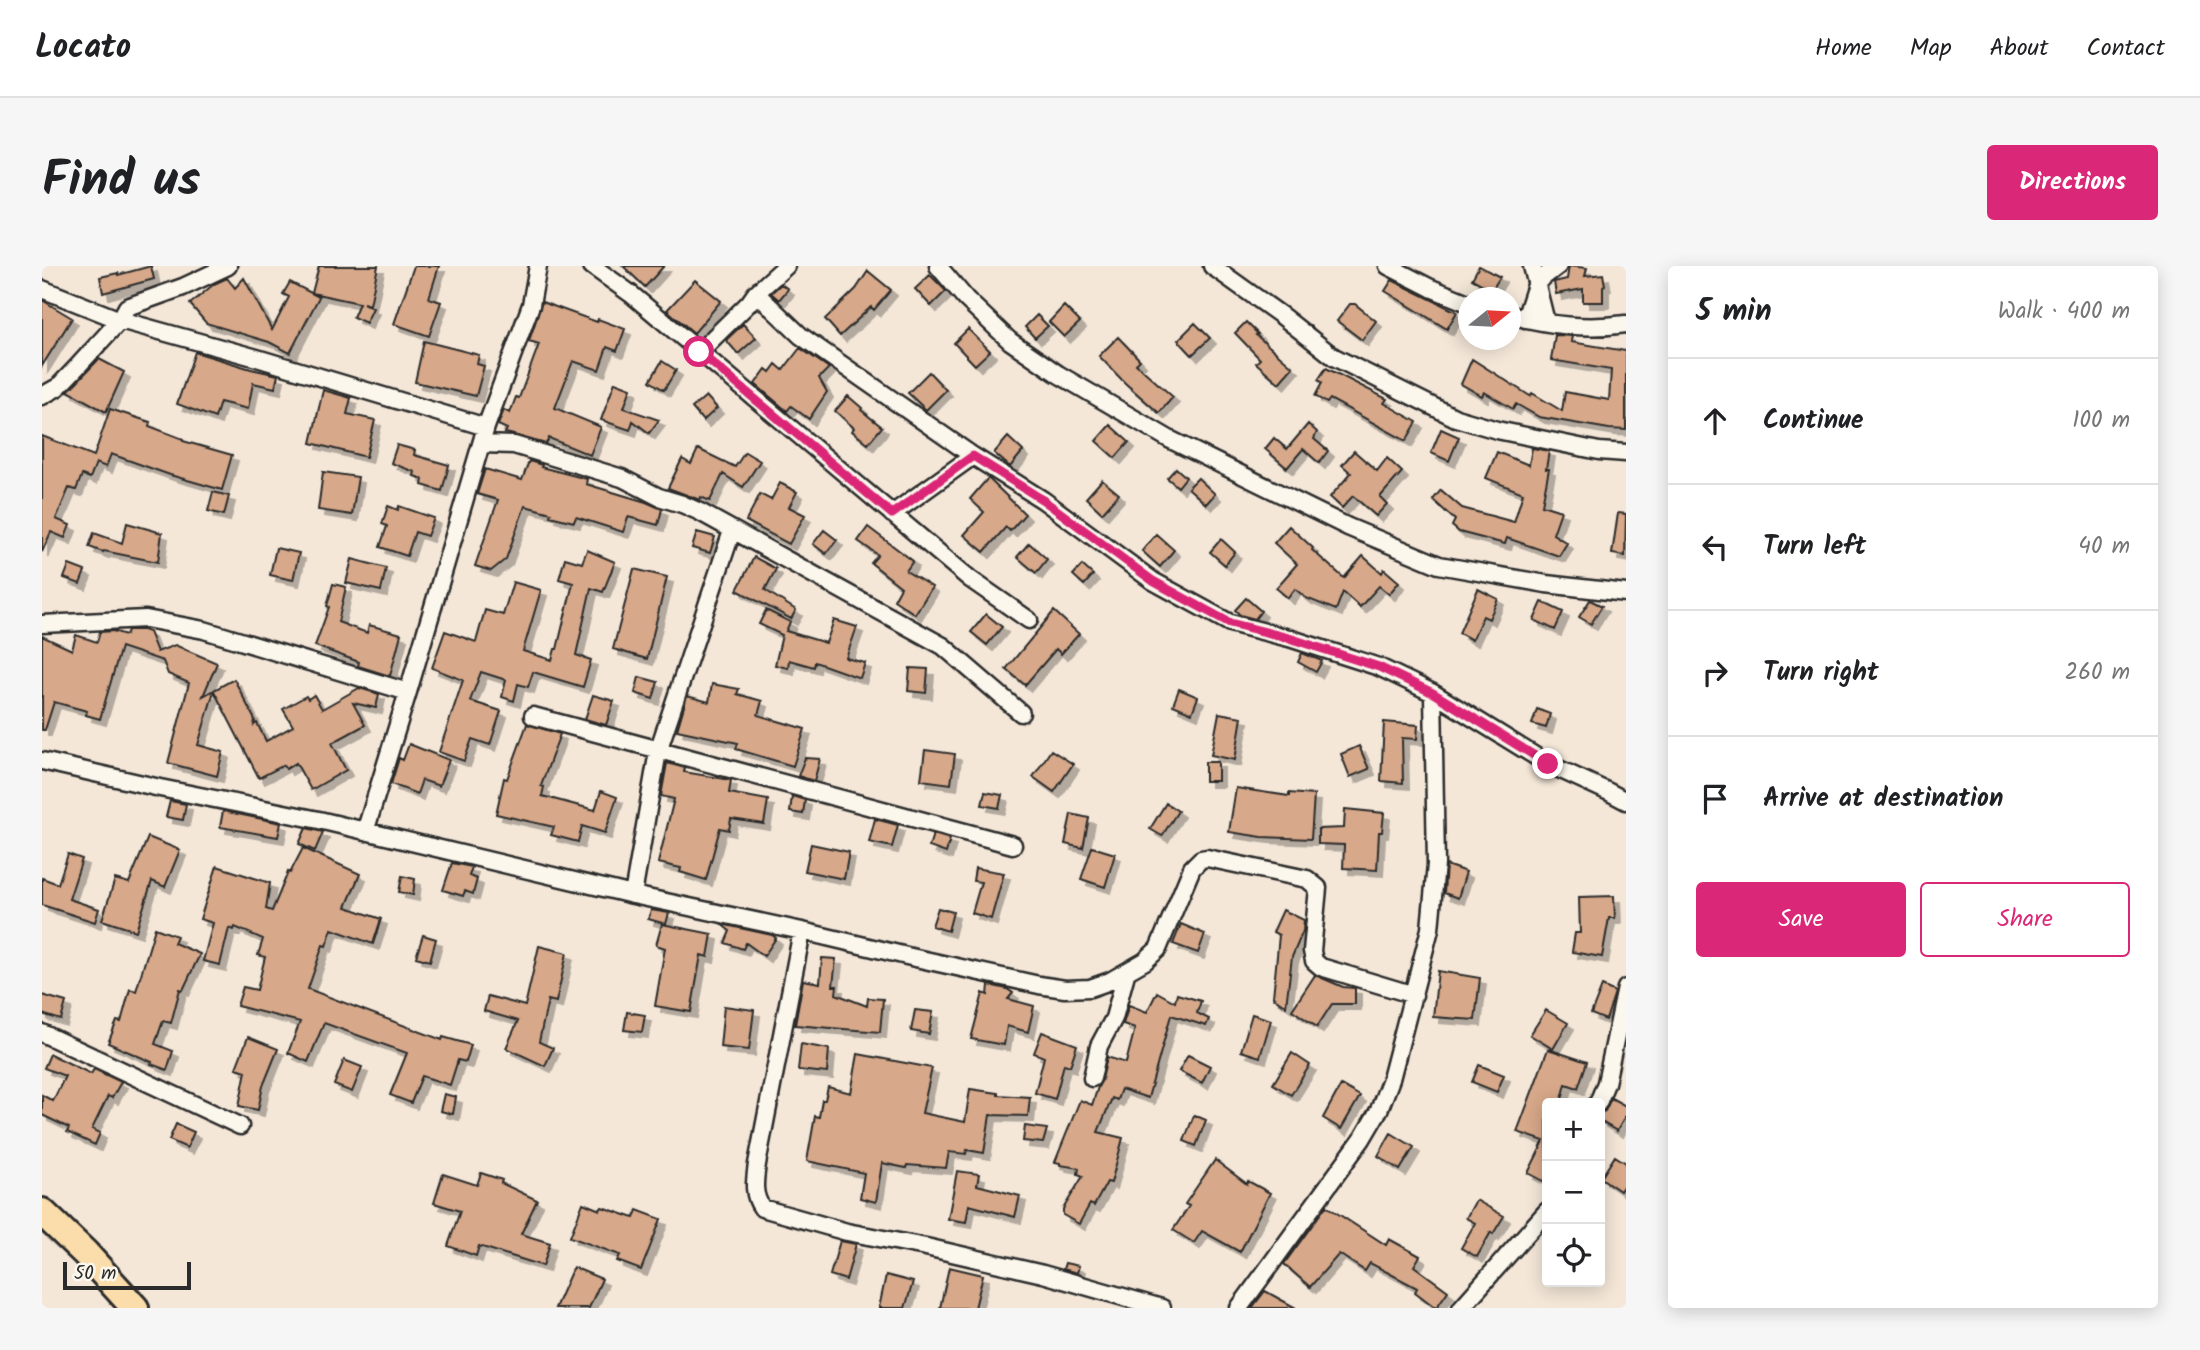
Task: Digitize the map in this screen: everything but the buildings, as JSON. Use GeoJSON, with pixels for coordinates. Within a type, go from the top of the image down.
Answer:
{"type":"FeatureCollection","features":[{"type":"Feature","properties":{"kind":"highway"},"geometry":{"type":"LineString","coordinates":[[42,1212],[85,1253],[135,1308]]}},
{"type":"Feature","properties":{"kind":"street"},"geometry":{"type":"LineString","coordinates":[[42,396],[58,387],[120,320],[127,307],[183,287],[228,266]]}},
{"type":"Feature","properties":{"kind":"street"},"geometry":{"type":"LineString","coordinates":[[365,832],[486,427],[531,305],[538,266]]}},
{"type":"Feature","properties":{"kind":"street"},"geometry":{"type":"LineString","coordinates":[[592,266],[631,294],[970,579],[1029,620]]}},
{"type":"Feature","properties":{"kind":"street"},"geometry":{"type":"LineString","coordinates":[[699,352],[786,266]]}},
{"type":"Feature","properties":{"kind":"street"},"geometry":{"type":"LineString","coordinates":[[938,266],[965,299],[1010,341],[1058,373],[1169,439],[1348,527],[1439,565],[1626,593]]}},
{"type":"Feature","properties":{"kind":"street"},"geometry":{"type":"LineString","coordinates":[[1212,266],[1334,357],[1456,418],[1497,430],[1599,451],[1626,453]]}},
{"type":"Feature","properties":{"kind":"street"},"geometry":{"type":"LineString","coordinates":[[1388,266],[1458,299]]}},
{"type":"Feature","properties":{"kind":"street"},"geometry":{"type":"LineString","coordinates":[[1532,266],[1546,322]]}},
{"type":"Feature","properties":{"kind":"street"},"geometry":{"type":"LineString","coordinates":[[1521,311],[1537,282],[1558,266]]}},
{"type":"Feature","properties":{"kind":"street"},"geometry":{"type":"LineString","coordinates":[[42,289],[120,320],[486,427]]}},
{"type":"Feature","properties":{"kind":"street"},"geometry":{"type":"LineString","coordinates":[[756,293],[801,336],[973,456],[1043,500],[1153,581],[1230,623],[1289,638],[1379,667],[1433,693],[1548,764],[1626,801]]}},
{"type":"Feature","properties":{"kind":"street"},"geometry":{"type":"LineString","coordinates":[[1521,318],[1572,327],[1602,328],[1626,324]]}},
{"type":"Feature","properties":{"kind":"street"},"geometry":{"type":"LineString","coordinates":[[481,444],[514,445],[622,478],[659,497],[691,508],[943,646],[1021,713]]}},
{"type":"Feature","properties":{"kind":"street"},"geometry":{"type":"LineString","coordinates":[[892,514],[973,456]]}},
{"type":"Feature","properties":{"kind":"street"},"geometry":{"type":"LineString","coordinates":[[633,895],[658,751],[732,531]]}},
{"type":"Feature","properties":{"kind":"street"},"geometry":{"type":"LineString","coordinates":[[42,624],[146,619],[204,630],[408,692]]}},
{"type":"Feature","properties":{"kind":"street"},"geometry":{"type":"LineString","coordinates":[[1239,1308],[1362,1139],[1380,1110],[1391,1079],[1430,929],[1436,864],[1433,693]]}},
{"type":"Feature","properties":{"kind":"street"},"geometry":{"type":"LineString","coordinates":[[533,716],[1013,845]]}},
{"type":"Feature","properties":{"kind":"street"},"geometry":{"type":"LineString","coordinates":[[42,761],[319,820],[633,895],[949,966],[1065,989],[1090,988],[1126,974],[1144,961],[1157,949],[1192,868],[1201,859],[1207,858],[1307,879],[1318,888],[1312,951],[1314,961],[1321,967],[1414,995]]}},
{"type":"Feature","properties":{"kind":"street"},"geometry":{"type":"LineString","coordinates":[[802,931],[757,1164],[754,1189],[762,1208],[846,1232],[1043,1274],[1162,1308]]}},
{"type":"Feature","properties":{"kind":"street"},"geometry":{"type":"LineString","coordinates":[[1092,1078],[1099,1045],[1114,1018],[1126,974]]}},
{"type":"Feature","properties":{"kind":"street"},"geometry":{"type":"LineString","coordinates":[[1600,1098],[1606,1083],[1626,988]]}},
{"type":"Feature","properties":{"kind":"street"},"geometry":{"type":"LineString","coordinates":[[42,1033],[240,1126]]}},
{"type":"Feature","properties":{"kind":"street"},"geometry":{"type":"LineString","coordinates":[[1461,1308],[1542,1217]]}},
{"type":"Feature","properties":{"kind":"route"},"geometry":{"type":"LineString","coordinates":[[699,352],[892,514],[973,456],[1043,500],[1153,581],[1230,623],[1289,638],[1379,667],[1433,693],[1548,764]]}}]}
